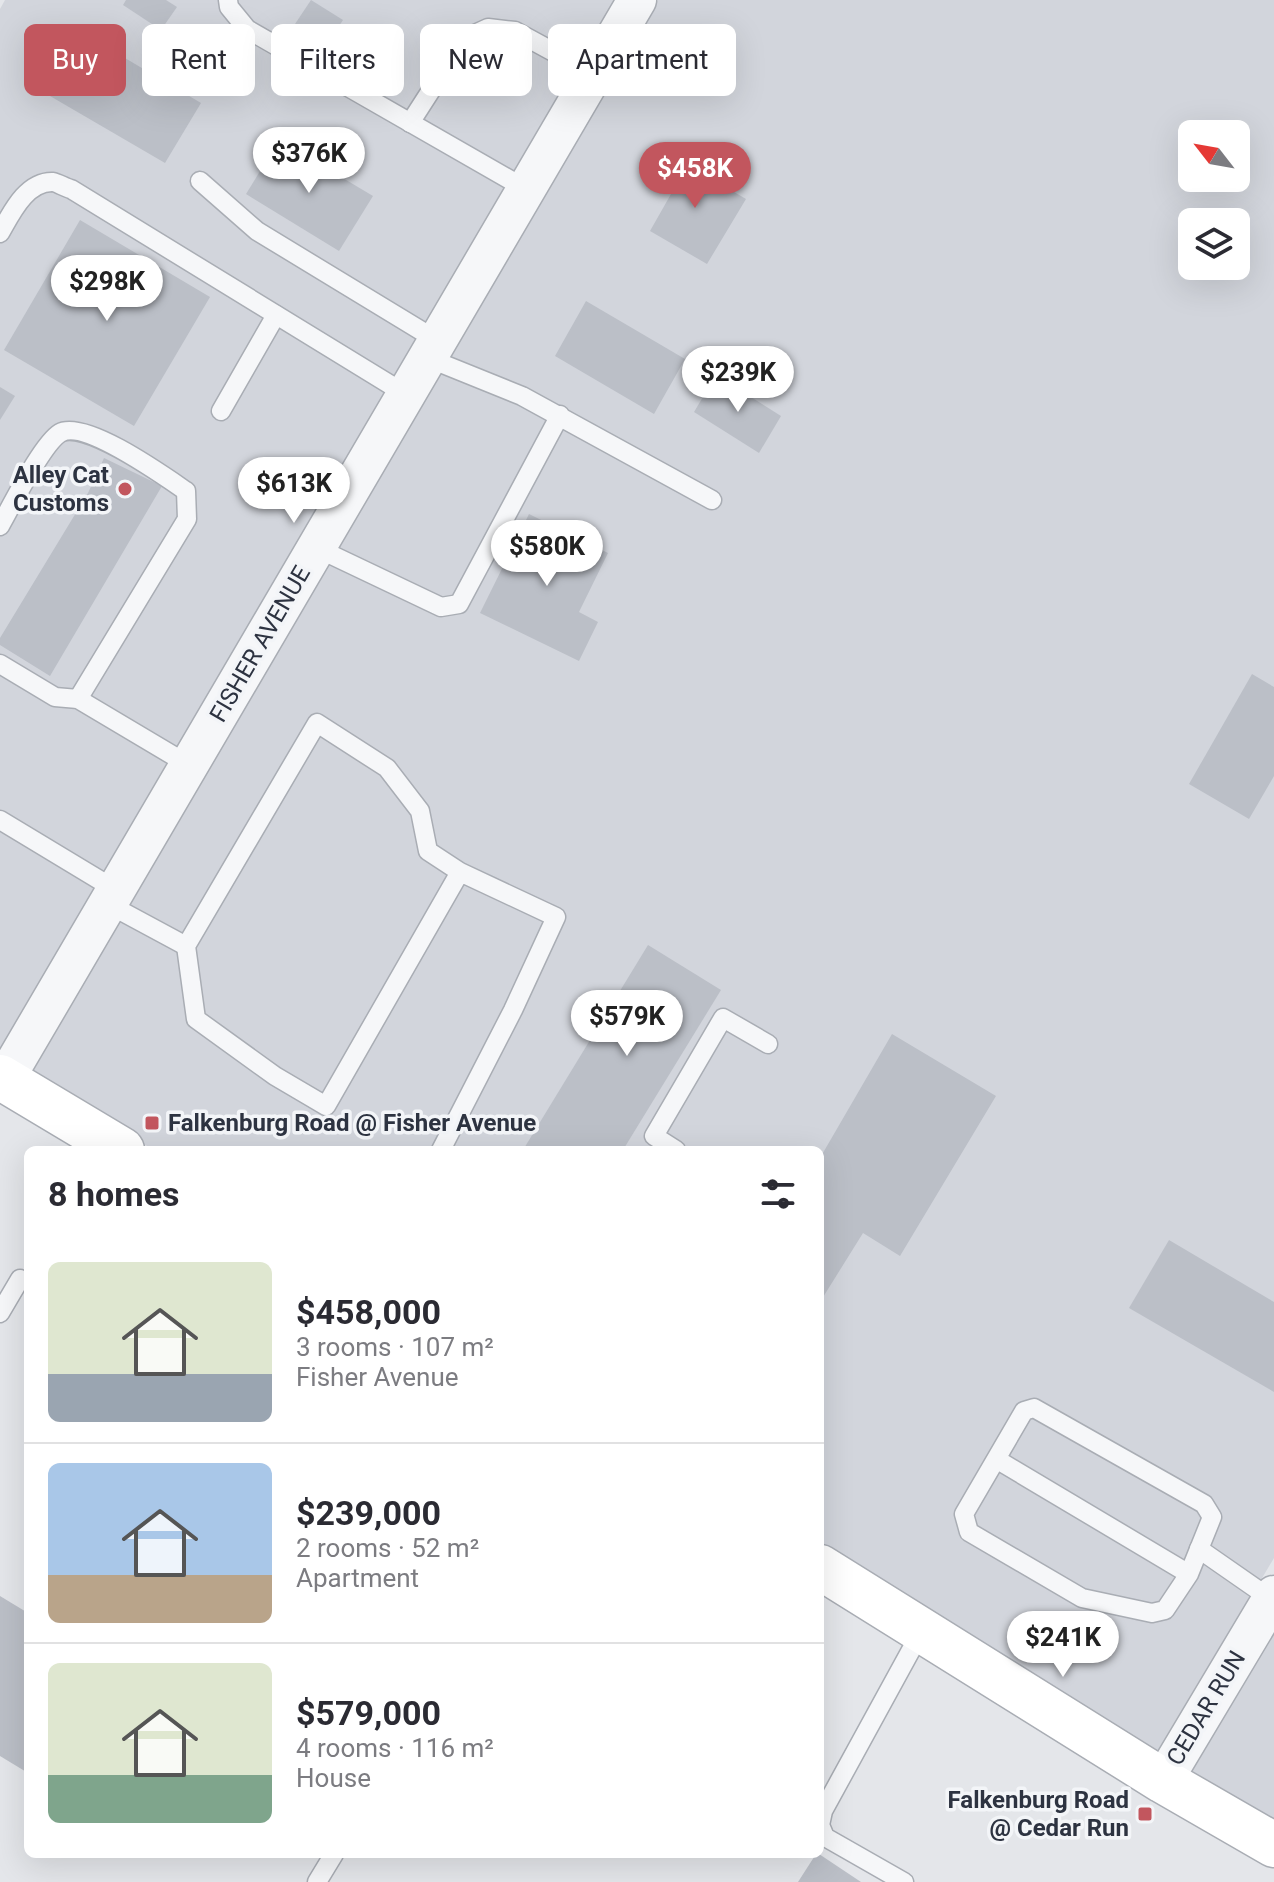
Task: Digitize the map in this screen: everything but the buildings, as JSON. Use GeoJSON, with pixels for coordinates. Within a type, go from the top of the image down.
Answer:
{"type":"FeatureCollection","features":[{"type":"Feature","properties":{"kind":"street","name":"FISHER AVENUE"},"geometry":{"type":"LineString","coordinates":[[623,24],[637,0]]}},
{"type":"Feature","properties":{"kind":"street","name":"FISHER AVENUE"},"geometry":{"type":"LineString","coordinates":[[1,1081],[581,96]]}},
{"type":"Feature","properties":{"kind":"street"},"geometry":{"type":"LineString","coordinates":[[1,1081],[115,1146]]}},
{"type":"Feature","properties":{"kind":"street"},"geometry":{"type":"LineString","coordinates":[[824,1569],[1163,1781],[1274,1845]]}},
{"type":"Feature","properties":{"kind":"street","name":"CEDAR RUN"},"geometry":{"type":"LineString","coordinates":[[1163,1781],[1273,1597]]}},
{"type":"Feature","properties":{"kind":"lane"},"geometry":{"type":"LineString","coordinates":[[228,0],[229,7],[247,29],[526,189]]}},
{"type":"Feature","properties":{"kind":"lane"},"geometry":{"type":"LineString","coordinates":[[410,123],[464,39],[488,28],[515,31],[548,49]]}},
{"type":"Feature","properties":{"kind":"lane"},"geometry":{"type":"LineString","coordinates":[[200,181],[257,231],[433,350],[560,415],[712,500]]}},
{"type":"Feature","properties":{"kind":"lane"},"geometry":{"type":"LineString","coordinates":[[0,233],[33,187],[53,182],[71,189],[407,395]]}},
{"type":"Feature","properties":{"kind":"lane"},"geometry":{"type":"LineString","coordinates":[[221,411],[276,315]]}},
{"type":"Feature","properties":{"kind":"lane"},"geometry":{"type":"LineString","coordinates":[[317,548],[441,607],[459,604],[560,415]]}},
{"type":"Feature","properties":{"kind":"lane"},"geometry":{"type":"LineString","coordinates":[[0,526],[49,443],[61,432],[75,429],[93,434],[186,491],[187,519],[78,699]]}},
{"type":"Feature","properties":{"kind":"lane"},"geometry":{"type":"LineString","coordinates":[[0,664],[55,697],[78,699],[189,765]]}},
{"type":"Feature","properties":{"kind":"lane"},"geometry":{"type":"LineString","coordinates":[[443,1146],[513,1010],[556,917],[460,872],[428,851],[420,811],[387,768],[317,723],[186,946],[196,1019],[275,1076],[326,1106],[460,872]]}},
{"type":"Feature","properties":{"kind":"lane"},"geometry":{"type":"LineString","coordinates":[[0,820],[186,946]]}},
{"type":"Feature","properties":{"kind":"lane"},"geometry":{"type":"LineString","coordinates":[[670,1146],[654,1136],[723,1018],[768,1044]]}},
{"type":"Feature","properties":{"kind":"lane"},"geometry":{"type":"LineString","coordinates":[[0,1313],[20,1279]]}},
{"type":"Feature","properties":{"kind":"lane"},"geometry":{"type":"LineString","coordinates":[[1034,1408],[1204,1504],[1212,1517],[1189,1574],[1165,1610],[1152,1613],[1082,1598],[969,1532],[964,1514],[996,1459],[1024,1411],[1034,1408]]}},
{"type":"Feature","properties":{"kind":"lane"},"geometry":{"type":"LineString","coordinates":[[996,1459],[1189,1574]]}},
{"type":"Feature","properties":{"kind":"lane"},"geometry":{"type":"LineString","coordinates":[[1199,1549],[1273,1597]]}},
{"type":"Feature","properties":{"kind":"lane"},"geometry":{"type":"LineString","coordinates":[[824,1809],[922,1630]]}},
{"type":"Feature","properties":{"kind":"lane"},"geometry":{"type":"LineString","coordinates":[[824,1835],[904,1882]]}},
{"type":"Feature","properties":{"kind":"lane"},"geometry":{"type":"LineString","coordinates":[[317,1882],[332,1858]]}},
{"type":"Feature","properties":{"kind":"shaded area"},"geometry":{"type":"Polygon","coordinates":[[[5,0],[615,0],[601,24],[548,24],[548,96],[559,96],[0,1051],[0,9],[5,0]]]}},
{"type":"Feature","properties":{"kind":"shaded area"},"geometry":{"type":"Polygon","coordinates":[[[658,0],[1274,0],[1274,1558],[1156,1757],[824,1550],[824,1146],[147,1146],[28,1076],[602,96],[736,96],[736,24],[644,24],[658,0]]]}},
{"type":"Feature","properties":{"kind":"shaded area"},"geometry":{"type":"Polygon","coordinates":[[[1274,1630],[1274,1826],[1187,1776],[1274,1630]]]}},
{"type":"Feature","properties":{"kind":"place","name":"Alley Cat Customs"},"geometry":{"type":"Point","coordinates":[125,489]}},
{"type":"Feature","properties":{"kind":"place","name":"Falkenburg Road @ Fisher Avenue"},"geometry":{"type":"Point","coordinates":[152,1123]}},
{"type":"Feature","properties":{"kind":"place","name":"Falkenburg Road @ Cedar Run"},"geometry":{"type":"Point","coordinates":[1145,1814]}}]}
